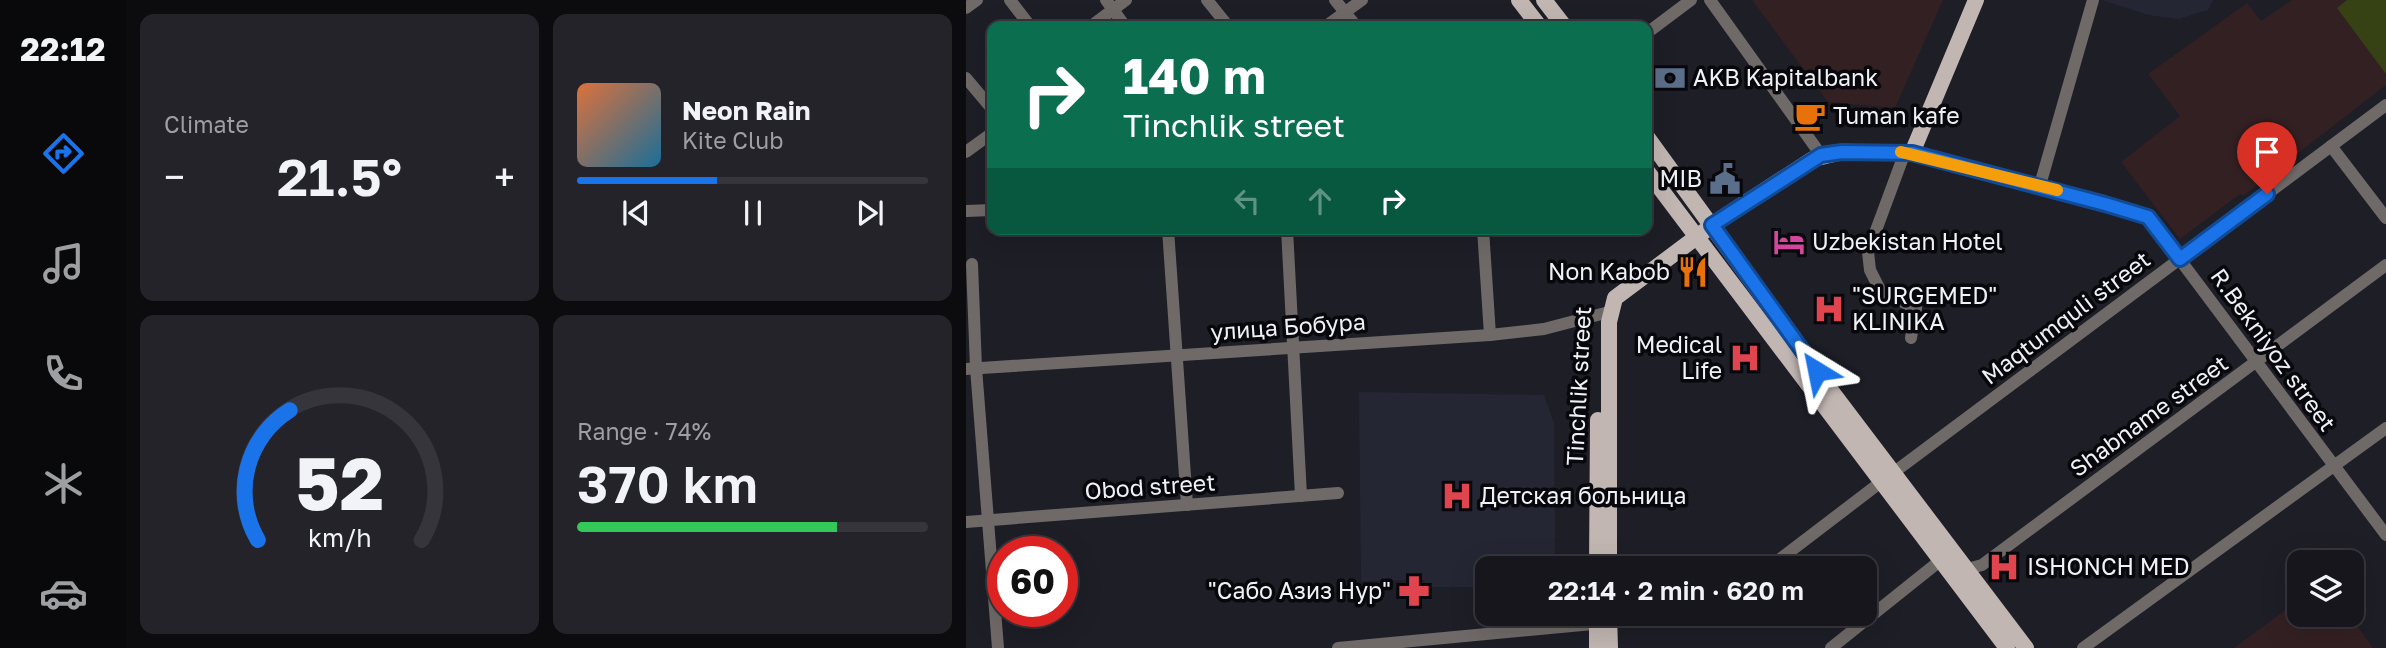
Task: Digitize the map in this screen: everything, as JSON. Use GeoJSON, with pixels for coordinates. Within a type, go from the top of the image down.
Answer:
{"type":"FeatureCollection","features":[{"type":"Feature","properties":{"kind":"main road"},"geometry":{"type":"LineString","coordinates":[[1519,0],[1535,21]]}},
{"type":"Feature","properties":{"kind":"main road"},"geometry":{"type":"LineString","coordinates":[[1544,0],[1560,21]]}},
{"type":"Feature","properties":{"kind":"main road"},"geometry":{"type":"LineString","coordinates":[[1911,147],[1966,0]]}},
{"type":"Feature","properties":{"kind":"main road"},"geometry":{"type":"LineString","coordinates":[[1911,147],[1976,0]]}},
{"type":"Feature","properties":{"kind":"main road","name":"Tinchlik street"},"geometry":{"type":"LineString","coordinates":[[1609,556],[1604,300],[1613,286],[1693,233],[1796,157],[1816,148],[1847,143],[1911,147]]}},
{"type":"Feature","properties":{"kind":"main road"},"geometry":{"type":"LineString","coordinates":[[1652,144],[1710,221],[1941,560],[2007,648]]}},
{"type":"Feature","properties":{"kind":"main road","name":"Tinchlik street"},"geometry":{"type":"LineString","coordinates":[[1710,221],[1821,155],[1911,147]]}},
{"type":"Feature","properties":{"kind":"main road"},"geometry":{"type":"LineString","coordinates":[[1652,178],[1887,478],[1967,569],[2026,648]]}},
{"type":"Feature","properties":{"kind":"main road","name":"Tinchlik street"},"geometry":{"type":"LineString","coordinates":[[1597,556],[1605,312]]}},
{"type":"Feature","properties":{"kind":"main road"},"geometry":{"type":"LineString","coordinates":[[1597,648],[1602,626]]}},
{"type":"Feature","properties":{"kind":"main road"},"geometry":{"type":"LineString","coordinates":[[1605,626],[1610,648]]}},
{"type":"Feature","properties":{"kind":"street"},"geometry":{"type":"LineString","coordinates":[[966,8],[977,0]]}},
{"type":"Feature","properties":{"kind":"street"},"geometry":{"type":"LineString","coordinates":[[1010,0],[1026,21]]}},
{"type":"Feature","properties":{"kind":"street"},"geometry":{"type":"LineString","coordinates":[[1095,21],[1109,5],[1126,0]]}},
{"type":"Feature","properties":{"kind":"street"},"geometry":{"type":"LineString","coordinates":[[1207,0],[1224,21]]}},
{"type":"Feature","properties":{"kind":"street"},"geometry":{"type":"LineString","coordinates":[[1335,0],[1352,21]]}},
{"type":"Feature","properties":{"kind":"street"},"geometry":{"type":"LineString","coordinates":[[1333,21],[1362,0]]}},
{"type":"Feature","properties":{"kind":"street"},"geometry":{"type":"LineString","coordinates":[[1652,29],[1691,0]]}},
{"type":"Feature","properties":{"kind":"street"},"geometry":{"type":"LineString","coordinates":[[1710,0],[1816,148]]}},
{"type":"Feature","properties":{"kind":"street"},"geometry":{"type":"LineString","coordinates":[[2040,185],[2093,0]]}},
{"type":"Feature","properties":{"kind":"street"},"geometry":{"type":"LineString","coordinates":[[1109,5],[1121,21]]}},
{"type":"Feature","properties":{"kind":"street"},"geometry":{"type":"LineString","coordinates":[[966,78],[987,99]]}},
{"type":"Feature","properties":{"kind":"street","name":"Maqtumquli street"},"geometry":{"type":"LineString","coordinates":[[1784,556],[2386,105]]}},
{"type":"Feature","properties":{"kind":"street"},"geometry":{"type":"LineString","coordinates":[[966,152],[987,137]]}},
{"type":"Feature","properties":{"kind":"street"},"geometry":{"type":"LineString","coordinates":[[2331,146],[2386,218]]}},
{"type":"Feature","properties":{"kind":"street"},"geometry":{"type":"LineString","coordinates":[[1911,147],[1868,252],[1870,270],[1881,292],[1916,307],[1911,338]]}},
{"type":"Feature","properties":{"kind":"street","name":"R.Bekniyoz street"},"geometry":{"type":"LineString","coordinates":[[1911,147],[2148,217],[2386,535]]}},
{"type":"Feature","properties":{"kind":"street"},"geometry":{"type":"LineString","coordinates":[[966,211],[987,210]]}},
{"type":"Feature","properties":{"kind":"street"},"geometry":{"type":"LineString","coordinates":[[1168,235],[1187,505]]}},
{"type":"Feature","properties":{"kind":"street"},"geometry":{"type":"LineString","coordinates":[[1287,235],[1301,496]]}},
{"type":"Feature","properties":{"kind":"street"},"geometry":{"type":"LineString","coordinates":[[1483,235],[1490,335]]}},
{"type":"Feature","properties":{"kind":"street"},"geometry":{"type":"LineString","coordinates":[[972,264],[971,368],[988,521],[998,648]]}},
{"type":"Feature","properties":{"kind":"street","name":"Shabname street"},"geometry":{"type":"LineString","coordinates":[[1967,569],[1982,565],[2386,265]]}},
{"type":"Feature","properties":{"kind":"street","name":"улица Бобура"},"geometry":{"type":"LineString","coordinates":[[971,368],[1490,335],[1544,329],[1605,312]]}},
{"type":"Feature","properties":{"kind":"street"},"geometry":{"type":"LineString","coordinates":[[2083,648],[2386,428]]}},
{"type":"Feature","properties":{"kind":"street","name":"Obod street"},"geometry":{"type":"LineString","coordinates":[[966,522],[1338,494]]}},
{"type":"Feature","properties":{"kind":"street"},"geometry":{"type":"LineString","coordinates":[[1831,648],[1941,560]]}},
{"type":"Feature","properties":{"kind":"street"},"geometry":{"type":"LineString","coordinates":[[1338,648],[1539,626]]}},
{"type":"Feature","properties":{"kind":"shaded area"},"geometry":{"type":"Polygon","coordinates":[[[1752,0],[1943,0],[1895,108],[1828,102],[1752,0]]]}},
{"type":"Feature","properties":{"kind":"shaded area"},"geometry":{"type":"Polygon","coordinates":[[[2102,0],[2213,0],[2208,10],[2178,19],[2148,15],[2102,0]]]}},
{"type":"Feature","properties":{"kind":"shaded area"},"geometry":{"type":"Polygon","coordinates":[[[2292,0],[2386,0],[2386,85],[2243,196],[2240,194],[2180,239],[2121,162],[2180,116],[2148,74],[2247,3],[2261,21],[2292,0]]]}},
{"type":"Feature","properties":{"kind":"shaded area","name":"Детская больница"},"geometry":{"type":"Polygon","coordinates":[[[1359,392],[1544,395],[1554,423],[1555,556],[1475,556],[1475,587],[1425,587],[1424,580],[1361,581],[1359,392]]]}},
{"type":"Feature","properties":{"kind":"shaded area"},"geometry":{"type":"Polygon","coordinates":[[[2287,609],[2287,627],[2358,627],[2373,648],[2234,648],[2287,609]]]}},
{"type":"Feature","properties":{"kind":"green space"},"geometry":{"type":"Polygon","coordinates":[[[2347,0],[2386,0],[2386,74],[2337,8],[2347,0]]]}},
{"type":"Feature","properties":{"kind":"slow traffic"},"geometry":{"type":"LineString","coordinates":[[1901,152],[2057,190]]}},
{"type":"Feature","properties":{"kind":"place","name":"AKB Kapitalbank"},"geometry":{"type":"Point","coordinates":[1670,78]}},
{"type":"Feature","properties":{"kind":"place","name":"Tuman kafe"},"geometry":{"type":"Point","coordinates":[1810,116]}},
{"type":"Feature","properties":{"kind":"place","name":"MIB"},"geometry":{"type":"Point","coordinates":[1725,179]}},
{"type":"Feature","properties":{"kind":"place","name":"Uzbekistan Hotel"},"geometry":{"type":"Point","coordinates":[1789,242]}},
{"type":"Feature","properties":{"kind":"place","name":"Non Kabob"},"geometry":{"type":"Point","coordinates":[1693,272]}},
{"type":"Feature","properties":{"kind":"place","name":"\"SURGEMED\" KLINIKA"},"geometry":{"type":"Point","coordinates":[1829,309]}},
{"type":"Feature","properties":{"kind":"place","name":"Medical Life"},"geometry":{"type":"Point","coordinates":[1745,358]}},
{"type":"Feature","properties":{"kind":"place","name":"Детская больница"},"geometry":{"type":"Point","coordinates":[1457,496]}},
{"type":"Feature","properties":{"kind":"place","name":"ISHONCH MED"},"geometry":{"type":"Point","coordinates":[2004,567]}},
{"type":"Feature","properties":{"kind":"place","name":"\"Сабо Азиз Нур\""},"geometry":{"type":"Point","coordinates":[1414,591]}},
{"type":"Feature","properties":{"kind":"route"},"geometry":{"type":"LineString","coordinates":[[1817,371],[1712,225],[1821,155],[1842,152],[1912,153],[2004,175],[2105,204],[2148,217],[2180,259],[2267,194]]}}]}
